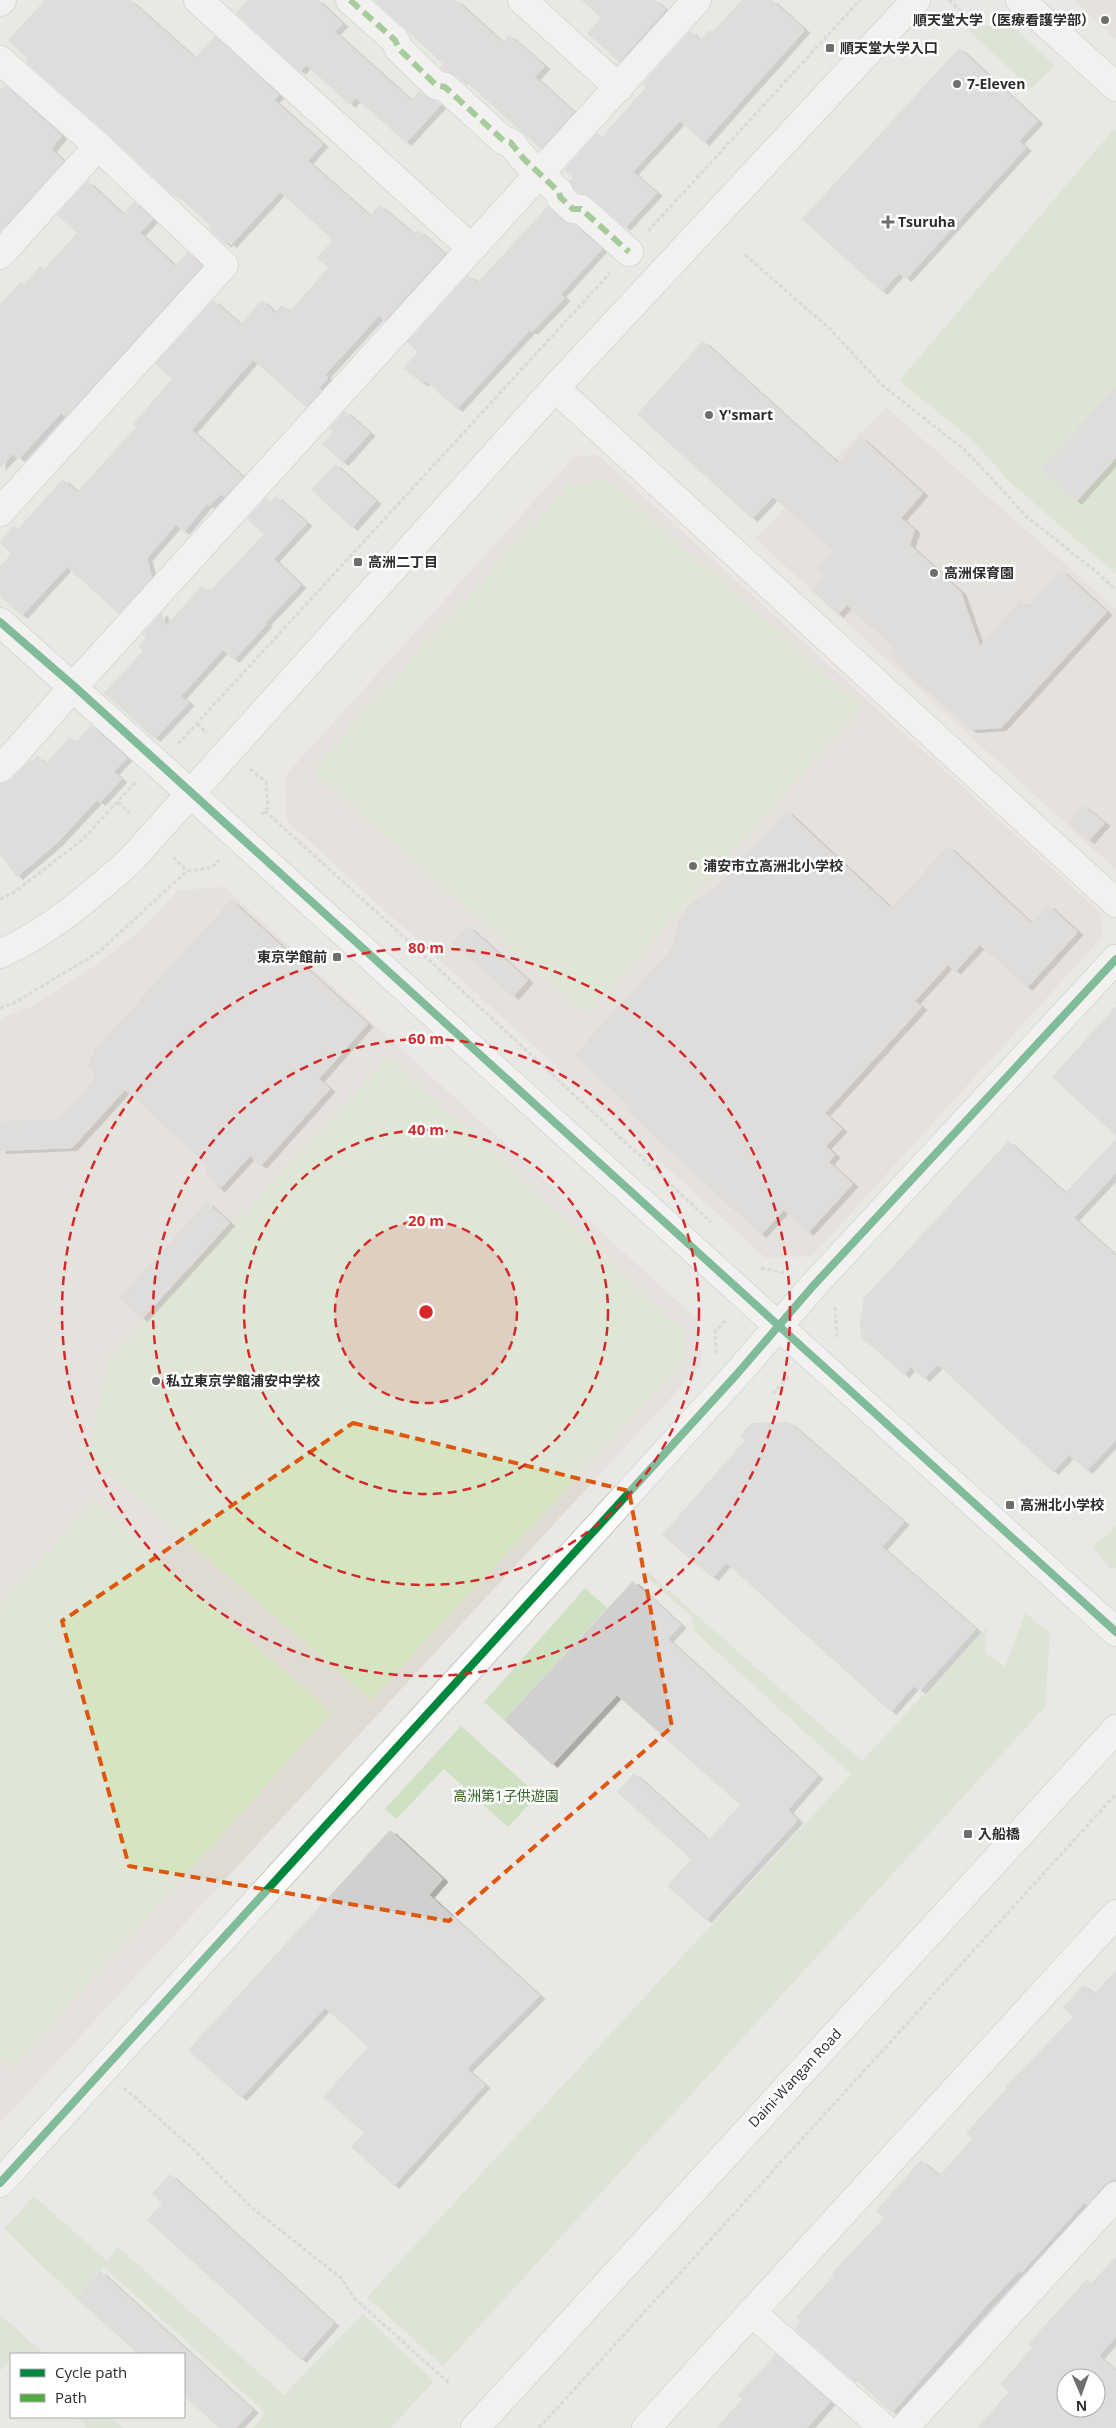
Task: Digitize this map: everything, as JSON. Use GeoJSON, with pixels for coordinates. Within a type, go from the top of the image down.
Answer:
{"type":"FeatureCollection","features":[{"type":"Feature","properties":{"kind":"street"},"geometry":{"type":"LineString","coordinates":[[198,0],[471,248]]}},
{"type":"Feature","properties":{"kind":"street"},"geometry":{"type":"LineString","coordinates":[[350,0],[395,40],[399,50],[436,84],[445,87],[504,141],[510,142],[573,208],[581,209],[629,252]]}},
{"type":"Feature","properties":{"kind":"street"},"geometry":{"type":"LineString","coordinates":[[522,0],[619,88]]}},
{"type":"Feature","properties":{"kind":"street"},"geometry":{"type":"LineString","coordinates":[[0,768],[697,0]]}},
{"type":"Feature","properties":{"kind":"street"},"geometry":{"type":"LineString","coordinates":[[0,954],[40,933],[79,906],[129,862],[555,388],[916,0]]}},
{"type":"Feature","properties":{"kind":"street"},"geometry":{"type":"LineString","coordinates":[[1020,0],[1116,88]]}},
{"type":"Feature","properties":{"kind":"street"},"geometry":{"type":"LineString","coordinates":[[0,60],[98,146],[224,265],[0,512]]}},
{"type":"Feature","properties":{"kind":"street"},"geometry":{"type":"LineString","coordinates":[[0,255],[98,146]]}},
{"type":"Feature","properties":{"kind":"street"},"geometry":{"type":"LineString","coordinates":[[555,388],[1116,903]]}},
{"type":"Feature","properties":{"kind":"street"},"geometry":{"type":"LineString","coordinates":[[0,622],[74,686],[1116,1632]]}},
{"type":"Feature","properties":{"kind":"street"},"geometry":{"type":"LineString","coordinates":[[0,2183],[737,1374],[779,1325],[1116,959]]}},
{"type":"Feature","properties":{"kind":"street","name":"Daini-Wangan Road"},"geometry":{"type":"LineString","coordinates":[[475,2428],[1116,1729]]}},
{"type":"Feature","properties":{"kind":"street"},"geometry":{"type":"LineString","coordinates":[[646,2428],[1116,1914]]}},
{"type":"Feature","properties":{"kind":"street"},"geometry":{"type":"LineString","coordinates":[[904,2428],[1116,2196]]}},
{"type":"Feature","properties":{"kind":"street"},"geometry":{"type":"LineString","coordinates":[[751,2312],[884,2428]]}},
{"type":"Feature","properties":{"kind":"path"},"geometry":{"type":"LineString","coordinates":[[0,899],[13,893],[82,841],[139,779],[140,770],[160,747],[170,752],[860,0]]}},
{"type":"Feature","properties":{"kind":"path"},"geometry":{"type":"LineString","coordinates":[[949,0],[964,14]]}},
{"type":"Feature","properties":{"kind":"path"},"geometry":{"type":"LineString","coordinates":[[744,255],[830,329],[881,384],[967,452],[1027,517],[1094,570],[1116,590]]}},
{"type":"Feature","properties":{"kind":"path"},"geometry":{"type":"LineString","coordinates":[[0,1008],[14,1003],[99,952],[187,871],[211,868],[268,808],[266,782],[196,724]]}},
{"type":"Feature","properties":{"kind":"path"},"geometry":{"type":"LineString","coordinates":[[265,811],[415,947],[715,1226]]}},
{"type":"Feature","properties":{"kind":"path"},"geometry":{"type":"LineString","coordinates":[[757,1265],[763,1270],[790,1272]]}},
{"type":"Feature","properties":{"kind":"path"},"geometry":{"type":"LineString","coordinates":[[839,1299],[835,1305],[837,1338],[841,1343]]}},
{"type":"Feature","properties":{"kind":"path"},"geometry":{"type":"LineString","coordinates":[[539,2428],[1116,1794]]}},
{"type":"Feature","properties":{"kind":"path"},"geometry":{"type":"LineString","coordinates":[[123,2087],[191,2148],[251,2208],[341,2278],[354,2298],[450,2384]]}},
{"type":"Feature","properties":{"kind":"highlighted area"},"geometry":{"type":"Polygon","coordinates":[[[353,1423],[629,1491],[672,1727],[449,1921],[129,1866],[62,1621],[353,1423]]]}},
{"type":"Feature","properties":{"kind":"shaded area","name":"順天堂大学（医療看護学部）"},"geometry":{"type":"Polygon","coordinates":[[[1073,0],[1116,0],[1116,39],[1073,0]]]}},
{"type":"Feature","properties":{"kind":"shaded area","name":"高洲保育園"},"geometry":{"type":"Polygon","coordinates":[[[886,407],[1116,609],[1116,870],[755,538],[886,407]]]}},
{"type":"Feature","properties":{"kind":"shaded area","name":"浦安市立高洲北小学校"},"geometry":{"type":"Polygon","coordinates":[[[598,455],[1100,912],[1103,936],[812,1256],[766,1258],[287,821],[285,776],[575,456],[598,455]]]}},
{"type":"Feature","properties":{"kind":"shaded area"},"geometry":{"type":"Polygon","coordinates":[[[224,887],[699,1321],[701,1365],[0,2123],[0,1019],[34,1005],[95,966],[142,929],[179,890],[224,887]]]}},
{"type":"Feature","properties":{"kind":"green space"},"geometry":{"type":"Polygon","coordinates":[[[964,26],[1012,26],[1055,66],[1031,89],[964,26]]]}},
{"type":"Feature","properties":{"kind":"green space"},"geometry":{"type":"Polygon","coordinates":[[[1114,129],[1116,130],[1116,574],[1011,483],[969,437],[899,381],[1114,129]]]}},
{"type":"Feature","properties":{"kind":"green space"},"geometry":{"type":"Polygon","coordinates":[[[607,480],[862,707],[587,1014],[313,770],[570,484],[607,480]]]}},
{"type":"Feature","properties":{"kind":"green space"},"geometry":{"type":"Polygon","coordinates":[[[389,1057],[684,1331],[684,1361],[371,1700],[87,1453],[111,1358],[389,1057]]]}},
{"type":"Feature","properties":{"kind":"green space"},"geometry":{"type":"Polygon","coordinates":[[[94,1501],[331,1713],[13,2067],[0,2056],[0,1606],[94,1501]]]}},
{"type":"Feature","properties":{"kind":"green space"},"geometry":{"type":"Polygon","coordinates":[[[1116,1526],[1116,1568],[1110,1568],[1093,1547],[1116,1526]]]}},
{"type":"Feature","properties":{"kind":"green space"},"geometry":{"type":"Polygon","coordinates":[[[648,1572],[862,1761],[987,1626],[985,1653],[1005,1667],[1025,1613],[1050,1633],[1045,1707],[443,2366],[367,2297],[851,1774],[694,1631],[692,1617],[644,1575],[648,1572]]]}},
{"type":"Feature","properties":{"kind":"green space"},"geometry":{"type":"Polygon","coordinates":[[[585,1588],[607,1608],[504,1720],[484,1702],[585,1588]]]}},
{"type":"Feature","properties":{"kind":"green space","name":"高洲第1子供遊園"},"geometry":{"type":"Polygon","coordinates":[[[461,1726],[538,1795],[508,1827],[444,1769],[396,1819],[385,1809],[461,1726]]]}},
{"type":"Feature","properties":{"kind":"green space"},"geometry":{"type":"Polygon","coordinates":[[[34,2196],[107,2261],[118,2247],[284,2395],[363,2314],[434,2381],[391,2428],[252,2428],[266,2413],[104,2267],[76,2298],[4,2229],[34,2196]]]}},
{"type":"Feature","properties":{"kind":"green space"},"geometry":{"type":"Polygon","coordinates":[[[0,2314],[43,2353],[10,2353],[10,2360],[0,2371],[0,2314]]]}},
{"type":"Feature","properties":{"kind":"green space"},"geometry":{"type":"Polygon","coordinates":[[[77,2418],[112,2418],[123,2428],[88,2428],[77,2418]]]}},
{"type":"Feature","properties":{"kind":"building"},"geometry":{"type":"Polygon","coordinates":[[[45,0],[130,0],[195,58],[215,36],[279,95],[274,100],[323,144],[308,161],[370,216],[379,205],[414,234],[418,230],[445,254],[384,321],[379,316],[325,375],[328,378],[319,388],[322,390],[306,407],[253,360],[192,430],[243,477],[224,497],[221,494],[209,506],[207,504],[184,532],[176,525],[147,558],[152,577],[119,614],[67,567],[22,616],[0,596],[0,567],[11,554],[0,542],[14,526],[18,529],[63,479],[77,492],[136,427],[133,424],[172,379],[155,364],[213,300],[240,324],[262,300],[275,313],[282,305],[290,311],[328,268],[316,258],[333,240],[280,192],[231,245],[228,242],[226,245],[209,229],[211,226],[175,194],[174,196],[109,135],[26,62],[28,59],[8,40],[45,0]]]}},
{"type":"Feature","properties":{"kind":"building"},"geometry":{"type":"Polygon","coordinates":[[[248,0],[318,0],[343,24],[335,32],[411,100],[419,91],[441,105],[406,143],[356,98],[350,105],[306,65],[300,72],[236,13],[248,0]]]}},
{"type":"Feature","properties":{"kind":"building"},"geometry":{"type":"Polygon","coordinates":[[[374,0],[456,0],[503,43],[509,35],[545,66],[535,77],[574,112],[541,149],[464,80],[462,82],[455,75],[440,68],[443,64],[374,0]]]}},
{"type":"Feature","properties":{"kind":"building"},"geometry":{"type":"Polygon","coordinates":[[[581,0],[655,0],[666,10],[619,62],[587,33],[601,18],[581,0]]]}},
{"type":"Feature","properties":{"kind":"building"},"geometry":{"type":"Polygon","coordinates":[[[742,0],[772,0],[805,30],[704,143],[680,121],[633,172],[657,193],[625,228],[591,197],[574,189],[570,182],[572,177],[564,170],[597,133],[602,137],[646,87],[642,84],[690,31],[700,40],[709,30],[712,32],[742,0]]]}},
{"type":"Feature","properties":{"kind":"building"},"geometry":{"type":"Polygon","coordinates":[[[959,48],[1038,121],[1019,141],[1026,148],[906,279],[899,273],[882,292],[802,219],[959,48]]]}},
{"type":"Feature","properties":{"kind":"building"},"geometry":{"type":"Polygon","coordinates":[[[5,85],[62,136],[51,149],[64,161],[0,232],[0,90],[5,85]]]}},
{"type":"Feature","properties":{"kind":"building"},"geometry":{"type":"Polygon","coordinates":[[[87,181],[123,214],[134,202],[153,219],[140,233],[175,266],[188,252],[202,266],[65,417],[61,413],[19,459],[13,454],[0,468],[0,304],[21,282],[24,285],[40,266],[44,269],[77,233],[57,215],[87,181]]]}},
{"type":"Feature","properties":{"kind":"building"},"geometry":{"type":"Polygon","coordinates":[[[548,206],[562,220],[575,225],[602,249],[561,294],[565,298],[532,332],[530,330],[457,409],[425,381],[423,384],[403,368],[418,352],[407,342],[468,275],[477,283],[548,206]]]}},
{"type":"Feature","properties":{"kind":"building"},"geometry":{"type":"Polygon","coordinates":[[[703,341],[838,463],[861,437],[923,493],[901,518],[915,530],[910,545],[961,592],[980,646],[1020,601],[1027,607],[1061,570],[1107,612],[1001,728],[971,730],[891,656],[897,651],[847,605],[838,615],[811,590],[824,575],[816,568],[833,550],[773,497],[752,519],[637,414],[703,341]]]}},
{"type":"Feature","properties":{"kind":"building"},"geometry":{"type":"Polygon","coordinates":[[[1116,386],[1116,458],[1076,502],[1041,469],[1116,386]]]}},
{"type":"Feature","properties":{"kind":"building"},"geometry":{"type":"Polygon","coordinates":[[[345,411],[370,433],[343,463],[322,444],[333,432],[329,428],[345,411]]]}},
{"type":"Feature","properties":{"kind":"building"},"geometry":{"type":"Polygon","coordinates":[[[335,464],[376,501],[352,528],[311,490],[335,464]]]}},
{"type":"Feature","properties":{"kind":"building"},"geometry":{"type":"Polygon","coordinates":[[[276,496],[307,523],[274,559],[301,585],[265,623],[267,624],[234,660],[223,650],[181,696],[189,703],[155,739],[104,693],[143,651],[138,646],[146,638],[142,635],[162,612],[166,625],[202,586],[209,592],[264,534],[247,519],[266,498],[270,503],[276,496]]]}},
{"type":"Feature","properties":{"kind":"building"},"geometry":{"type":"Polygon","coordinates":[[[91,725],[127,758],[114,772],[122,779],[100,803],[97,800],[57,843],[17,877],[0,854],[0,783],[11,780],[30,760],[32,762],[37,756],[46,763],[70,737],[76,742],[91,725]]]}},
{"type":"Feature","properties":{"kind":"building"},"geometry":{"type":"Polygon","coordinates":[[[1083,805],[1105,823],[1089,841],[1068,823],[1083,805]]]}},
{"type":"Feature","properties":{"kind":"building"},"geometry":{"type":"Polygon","coordinates":[[[787,811],[891,908],[948,846],[1031,923],[1048,905],[1078,932],[1027,988],[980,945],[955,972],[948,965],[915,1001],[922,1007],[825,1113],[842,1129],[826,1146],[835,1155],[829,1162],[853,1184],[808,1233],[784,1210],[761,1235],[628,1112],[631,1108],[574,1055],[672,948],[678,923],[687,907],[698,898],[714,890],[787,811]]]}},
{"type":"Feature","properties":{"kind":"building"},"geometry":{"type":"Polygon","coordinates":[[[231,900],[368,1024],[319,1079],[330,1089],[261,1166],[250,1156],[219,1190],[206,1173],[206,1164],[125,1090],[72,1148],[0,1151],[0,1121],[59,1119],[96,1078],[88,1065],[95,1049],[231,900]]]}},
{"type":"Feature","properties":{"kind":"building"},"geometry":{"type":"Polygon","coordinates":[[[468,926],[528,980],[513,997],[452,943],[468,926]]]}},
{"type":"Feature","properties":{"kind":"building"},"geometry":{"type":"Polygon","coordinates":[[[1116,1006],[1116,1136],[1052,1077],[1116,1006]]]}},
{"type":"Feature","properties":{"kind":"building"},"geometry":{"type":"Polygon","coordinates":[[[1116,1139],[1116,1173],[1074,1218],[1116,1256],[1116,1440],[1087,1471],[1069,1455],[1053,1472],[938,1365],[924,1379],[911,1367],[904,1375],[861,1337],[860,1320],[864,1298],[1008,1141],[1065,1193],[1116,1139]]]}},
{"type":"Feature","properties":{"kind":"building"},"geometry":{"type":"Polygon","coordinates":[[[207,1202],[230,1223],[142,1319],[119,1298],[207,1202]]]}},
{"type":"Feature","properties":{"kind":"building"},"geometry":{"type":"Polygon","coordinates":[[[789,1422],[904,1522],[882,1547],[976,1629],[920,1691],[914,1686],[891,1712],[726,1563],[713,1578],[662,1535],[745,1440],[740,1436],[751,1423],[789,1422]]]}},
{"type":"Feature","properties":{"kind":"building"},"geometry":{"type":"Polygon","coordinates":[[[633,1581],[681,1625],[668,1639],[818,1776],[788,1810],[798,1820],[706,1920],[667,1886],[691,1859],[617,1792],[634,1773],[708,1840],[740,1805],[617,1695],[552,1765],[504,1720],[633,1581]]]}},
{"type":"Feature","properties":{"kind":"building"},"geometry":{"type":"Polygon","coordinates":[[[390,1830],[443,1879],[429,1895],[540,1996],[467,2069],[485,2085],[394,2186],[351,2147],[364,2133],[323,2097],[368,2047],[325,2008],[241,2098],[188,2050],[390,1830]]]}},
{"type":"Feature","properties":{"kind":"building"},"geometry":{"type":"Polygon","coordinates":[[[1116,1970],[1116,2178],[1104,2185],[1087,2205],[1084,2203],[1021,2273],[1019,2271],[892,2413],[853,2377],[851,2379],[797,2331],[795,2328],[800,2321],[796,2317],[834,2275],[832,2273],[884,2218],[876,2211],[921,2160],[939,2176],[972,2139],[966,2133],[1007,2088],[1005,2087],[1073,2017],[1063,2008],[1083,1985],[1094,1994],[1116,1970]]]}},
{"type":"Feature","properties":{"kind":"building"},"geometry":{"type":"Polygon","coordinates":[[[170,2174],[334,2323],[301,2360],[147,2220],[162,2203],[152,2194],[170,2174]]]}},
{"type":"Feature","properties":{"kind":"building"},"geometry":{"type":"Polygon","coordinates":[[[1116,2257],[1116,2337],[1099,2356],[1116,2371],[1116,2428],[977,2428],[1009,2392],[1000,2384],[1032,2348],[1028,2344],[1087,2279],[1091,2283],[1116,2257]]]}},
{"type":"Feature","properties":{"kind":"building"},"geometry":{"type":"Polygon","coordinates":[[[100,2271],[253,2410],[236,2428],[219,2428],[185,2397],[185,2353],[137,2353],[76,2298],[100,2271]]]}},
{"type":"Feature","properties":{"kind":"building"},"geometry":{"type":"Polygon","coordinates":[[[776,2354],[830,2402],[807,2428],[716,2428],[742,2399],[738,2395],[776,2354]]]}},
{"type":"Feature","properties":{"kind":"marked path"},"geometry":{"type":"LineString","coordinates":[[350,0],[395,40],[399,49],[436,85],[445,87],[504,141],[510,142],[573,209],[581,209],[629,252]]}},
{"type":"Feature","properties":{"kind":"cycle path"},"geometry":{"type":"LineString","coordinates":[[0,622],[74,686],[1116,1632]]}},
{"type":"Feature","properties":{"kind":"cycle path"},"geometry":{"type":"LineString","coordinates":[[0,2183],[737,1374],[813,1286],[1116,959]]}},
{"type":"Feature","properties":{"kind":"place","name":"順天堂大学（医療看護学部）"},"geometry":{"type":"Point","coordinates":[1105,20]}},
{"type":"Feature","properties":{"kind":"place","name":"順天堂大学入口"},"geometry":{"type":"Point","coordinates":[830,48]}},
{"type":"Feature","properties":{"kind":"place","name":"7-Eleven"},"geometry":{"type":"Point","coordinates":[957,84]}},
{"type":"Feature","properties":{"kind":"place","name":"Tsuruha"},"geometry":{"type":"Point","coordinates":[888,222]}},
{"type":"Feature","properties":{"kind":"place","name":"Y'smart"},"geometry":{"type":"Point","coordinates":[709,415]}},
{"type":"Feature","properties":{"kind":"place","name":"高洲二丁目"},"geometry":{"type":"Point","coordinates":[358,562]}},
{"type":"Feature","properties":{"kind":"place","name":"高洲保育園"},"geometry":{"type":"Point","coordinates":[934,573]}},
{"type":"Feature","properties":{"kind":"place","name":"浦安市立高洲北小学校"},"geometry":{"type":"Point","coordinates":[693,866]}},
{"type":"Feature","properties":{"kind":"place","name":"東京学館前"},"geometry":{"type":"Point","coordinates":[337,957]}},
{"type":"Feature","properties":{"kind":"place","name":"私立東京学館浦安中学校"},"geometry":{"type":"Point","coordinates":[156,1381]}},
{"type":"Feature","properties":{"kind":"place","name":"高洲北小学校"},"geometry":{"type":"Point","coordinates":[1010,1505]}},
{"type":"Feature","properties":{"kind":"place","name":"入船橋"},"geometry":{"type":"Point","coordinates":[968,1834]}}]}
